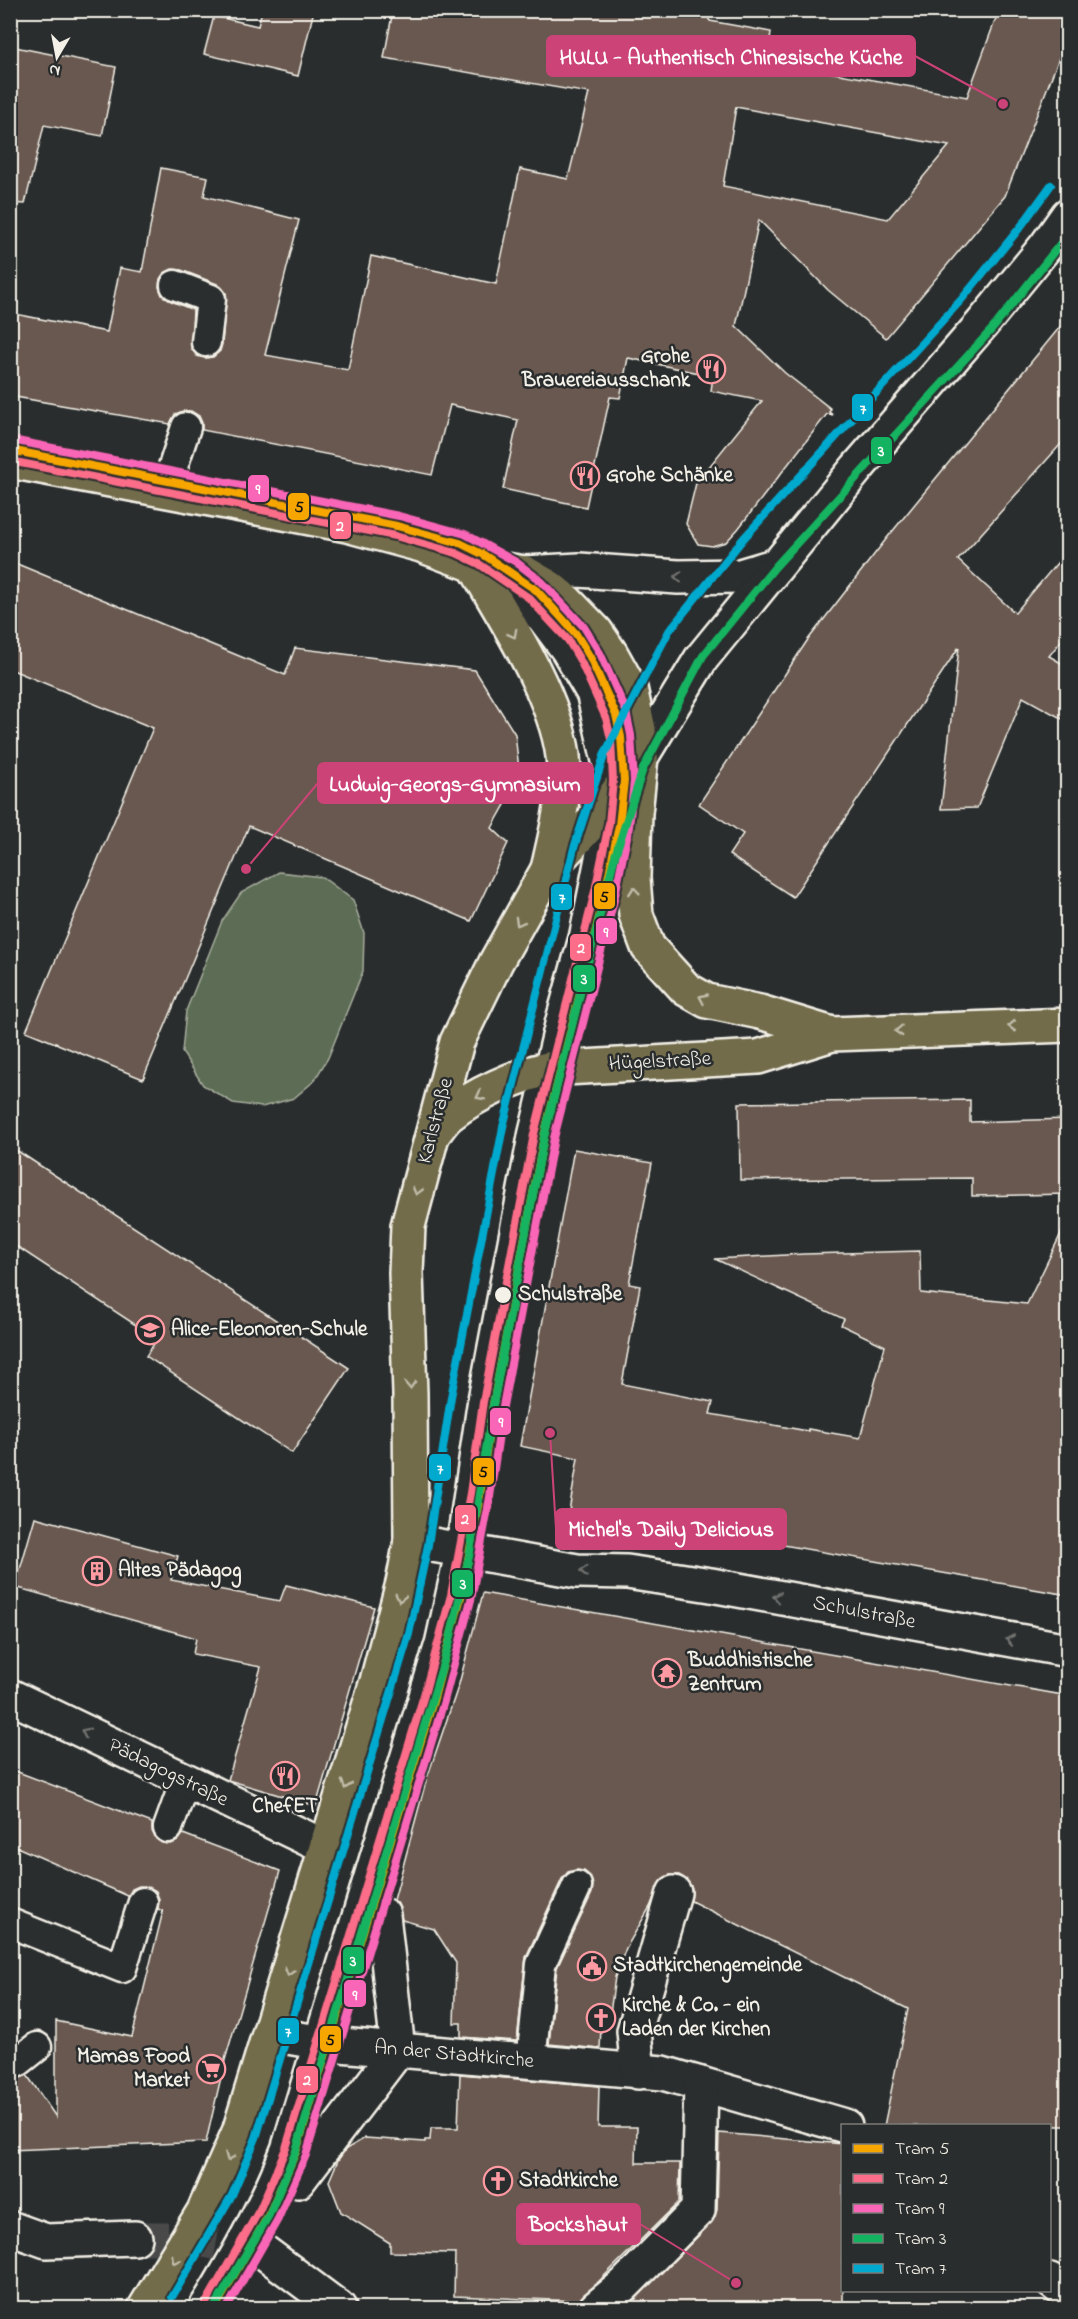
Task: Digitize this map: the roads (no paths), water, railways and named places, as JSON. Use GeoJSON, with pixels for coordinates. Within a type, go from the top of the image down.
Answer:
{"type":"FeatureCollection","features":[{"type":"Feature","properties":{"kind":"main road"},"geometry":{"type":"LineString","coordinates":[[10,461],[347,525],[421,545],[474,565],[525,573],[549,587],[566,601],[596,632],[611,654],[630,688],[639,730],[641,757]]}},
{"type":"Feature","properties":{"kind":"main road"},"geometry":{"type":"LineString","coordinates":[[474,565],[532,667],[552,715],[563,756],[561,811],[547,871]]}},
{"type":"Feature","properties":{"kind":"main road","name":"Karlstraße"},"geometry":{"type":"LineString","coordinates":[[145,2308],[204,2211],[240,2132],[392,1629],[411,1540],[406,1273],[408,1226],[457,1042],[496,962],[547,871],[610,801],[641,757]]}},
{"type":"Feature","properties":{"kind":"main road","name":"Karlstraße"},"geometry":{"type":"LineString","coordinates":[[641,757],[635,813],[633,878],[636,915],[648,947]]}},
{"type":"Feature","properties":{"kind":"main road","name":"Hügelstraße"},"geometry":{"type":"LineString","coordinates":[[648,947],[686,989],[707,1001],[760,1012],[832,1034]]}},
{"type":"Feature","properties":{"kind":"main road","name":"Hügelstraße"},"geometry":{"type":"LineString","coordinates":[[433,1135],[447,1117],[477,1096],[537,1071],[548,1069],[758,1057],[832,1034],[1068,1025]]}},
{"type":"Feature","properties":{"kind":"street","name":"Karlstraße"},"geometry":{"type":"LineString","coordinates":[[641,757],[701,659],[989,315],[1046,246],[1068,215]]}},
{"type":"Feature","properties":{"kind":"street"},"geometry":{"type":"LineString","coordinates":[[525,573],[579,570],[678,577],[740,576],[777,566]]}},
{"type":"Feature","properties":{"kind":"street","name":"Schulstraße"},"geometry":{"type":"LineString","coordinates":[[411,1540],[460,1551],[577,1571],[627,1572],[711,1585],[1068,1650]]}},
{"type":"Feature","properties":{"kind":"street","name":"Pädagogstraße"},"geometry":{"type":"LineString","coordinates":[[10,1696],[327,1848]]}},
{"type":"Feature","properties":{"kind":"street"},"geometry":{"type":"LineString","coordinates":[[638,2072],[634,2031],[674,1893]]}},
{"type":"Feature","properties":{"kind":"street"},"geometry":{"type":"LineString","coordinates":[[298,2181],[398,2050],[384,1914]]}},
{"type":"Feature","properties":{"kind":"street","name":"An der Stadtkirche"},"geometry":{"type":"LineString","coordinates":[[270,2034],[328,2044],[663,2073],[841,2125]]}},
{"type":"Feature","properties":{"kind":"street"},"geometry":{"type":"LineString","coordinates":[[596,2308],[624,2285],[698,2210],[702,2084]]}},
{"type":"Feature","properties":{"kind":"street"},"geometry":{"type":"LineString","coordinates":[[10,2228],[46,2241],[135,2238]]}},
{"type":"Feature","properties":{"kind":"street"},"geometry":{"type":"LineString","coordinates":[[264,2252],[339,2308]]}},
{"type":"Feature","properties":{"kind":"street"},"geometry":{"type":"LineString","coordinates":[[1051,2281],[1068,2294]]}},
{"type":"Feature","properties":{"kind":"lane"},"geometry":{"type":"LineString","coordinates":[[176,285],[211,299],[206,342]]}},
{"type":"Feature","properties":{"kind":"lane"},"geometry":{"type":"LineString","coordinates":[[165,491],[186,427]]}},
{"type":"Feature","properties":{"kind":"lane"},"geometry":{"type":"LineString","coordinates":[[203,2308],[231,2262],[273,2182],[328,2044],[440,1642],[460,1551],[482,1402],[533,1134],[584,936],[610,801],[608,763],[591,694],[565,650],[541,618],[474,565]]}},
{"type":"Feature","properties":{"kind":"lane"},"geometry":{"type":"LineString","coordinates":[[168,1828],[185,1781]]}},
{"type":"Feature","properties":{"kind":"lane"},"geometry":{"type":"LineString","coordinates":[[531,2062],[541,1964],[577,1886]]}},
{"type":"Feature","properties":{"kind":"lane"},"geometry":{"type":"LineString","coordinates":[[10,1923],[122,1968],[143,1902]]}},
{"type":"Feature","properties":{"kind":"tunnel"},"geometry":{"type":"LineString","coordinates":[[135,2238],[187,2238],[264,2252]]}},
{"type":"Feature","properties":{"kind":"tram line","name":"7"},"geometry":{"type":"LineString","coordinates":[[172,2297],[232,2195],[256,2138],[409,1634],[428,1545],[451,1397],[503,1127],[574,848],[605,753],[669,631],[743,539],[962,299],[1051,185]]}},
{"type":"Feature","properties":{"kind":"tram line","name":"3"},"geometry":{"type":"LineString","coordinates":[[214,2308],[269,2215],[296,2151],[449,1644],[470,1552],[493,1405],[544,1137],[614,859],[643,769],[703,656],[775,567],[994,327],[1068,234]]}},
{"type":"Feature","properties":{"kind":"tram line","name":"9"},"geometry":{"type":"LineString","coordinates":[[12,440],[399,516],[465,534],[516,562],[542,582],[584,627],[600,653],[626,711],[631,735],[634,781],[629,827],[615,896],[554,1138],[503,1406],[490,1497],[471,1600],[444,1701],[306,2155],[278,2219],[227,2308]]}},
{"type":"Feature","properties":{"kind":"tram line","name":"5"},"geometry":{"type":"LineString","coordinates":[[10,450],[397,526],[460,543],[484,555],[536,590],[576,634],[590,657],[616,715],[621,737],[624,781],[619,825],[605,893],[544,1136],[493,1404],[480,1495],[461,1597],[434,1698],[296,2152],[269,2214],[215,2308]]}},
{"type":"Feature","properties":{"kind":"tram line","name":"2"},"geometry":{"type":"LineString","coordinates":[[10,461],[395,536],[456,553],[479,564],[529,598],[568,640],[581,662],[606,718],[611,739],[613,781],[609,823],[595,891],[534,1134],[483,1402],[470,1493],[451,1595],[424,1695],[286,2148],[260,2209],[206,2303]]}},
{"type":"Feature","properties":{"kind":"place","name":"HULU - Authentisch Chinesische Küche"},"geometry":{"type":"Point","coordinates":[1003,104]}},
{"type":"Feature","properties":{"kind":"place","name":"Grohe Brauereiausschank"},"geometry":{"type":"Point","coordinates":[711,369]}},
{"type":"Feature","properties":{"kind":"place","name":"Grohe Schänke"},"geometry":{"type":"Point","coordinates":[585,476]}},
{"type":"Feature","properties":{"kind":"place","name":"Ludwig-Georgs-Gymnasium"},"geometry":{"type":"Point","coordinates":[246,869]}},
{"type":"Feature","properties":{"kind":"place","name":"Schulstraße"},"geometry":{"type":"Point","coordinates":[503,1295]}},
{"type":"Feature","properties":{"kind":"place","name":"Alice-Eleonoren-Schule"},"geometry":{"type":"Point","coordinates":[150,1330]}},
{"type":"Feature","properties":{"kind":"place","name":"Michel's Daily Delicious"},"geometry":{"type":"Point","coordinates":[550,1433]}},
{"type":"Feature","properties":{"kind":"place","name":"Altes Pädagog"},"geometry":{"type":"Point","coordinates":[97,1571]}},
{"type":"Feature","properties":{"kind":"place","name":"Buddhistische Zentrum"},"geometry":{"type":"Point","coordinates":[667,1673]}},
{"type":"Feature","properties":{"kind":"place","name":"ChefET"},"geometry":{"type":"Point","coordinates":[285,1776]}},
{"type":"Feature","properties":{"kind":"place","name":"Stadtkirchengemeinde"},"geometry":{"type":"Point","coordinates":[592,1966]}},
{"type":"Feature","properties":{"kind":"place","name":"Kirche & Co. - ein Laden der Kirchen"},"geometry":{"type":"Point","coordinates":[601,2018]}},
{"type":"Feature","properties":{"kind":"place","name":"Mamas Food Market"},"geometry":{"type":"Point","coordinates":[211,2069]}},
{"type":"Feature","properties":{"kind":"place","name":"Stadtkirche"},"geometry":{"type":"Point","coordinates":[498,2181]}},
{"type":"Feature","properties":{"kind":"place","name":"Bockshaut"},"geometry":{"type":"Point","coordinates":[736,2283]}}]}
